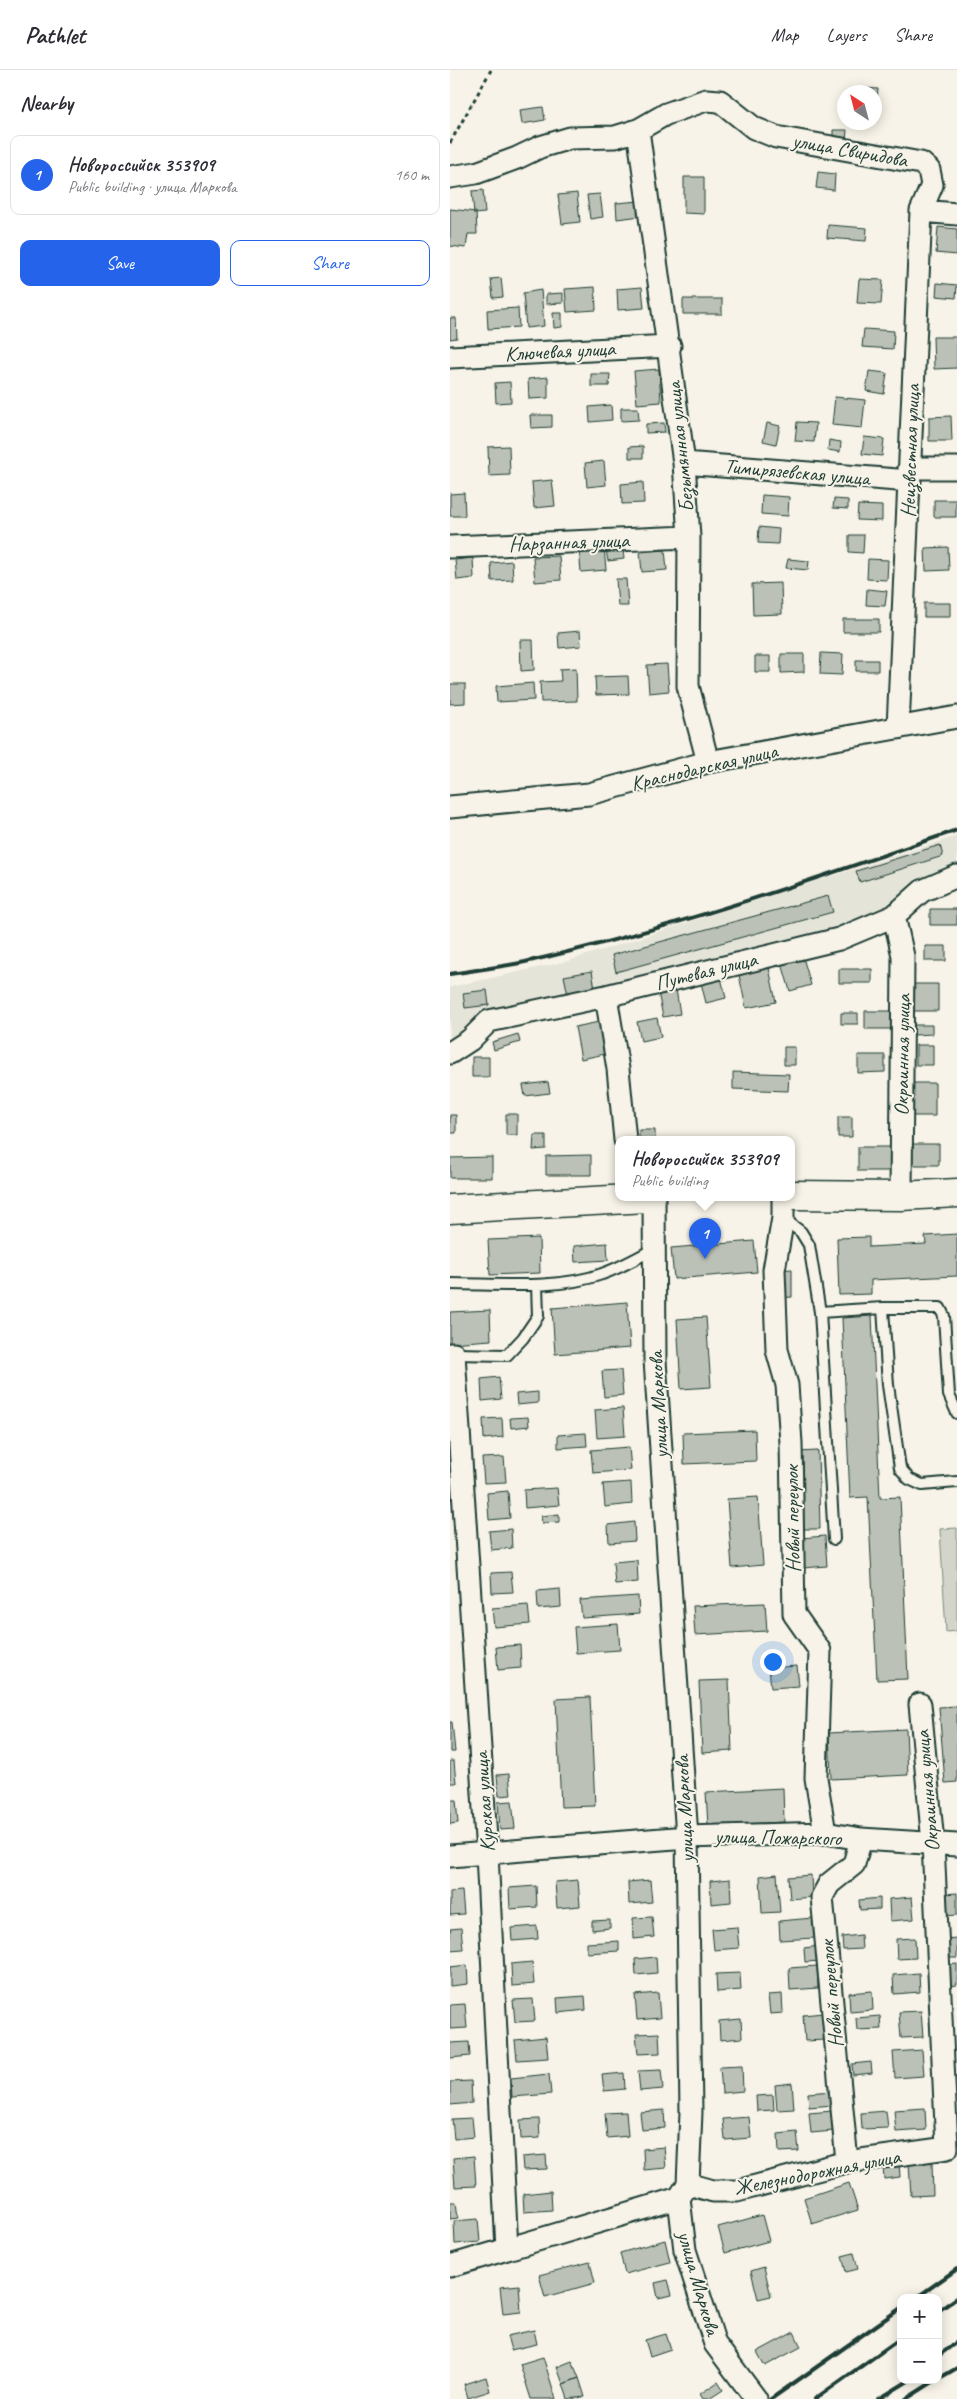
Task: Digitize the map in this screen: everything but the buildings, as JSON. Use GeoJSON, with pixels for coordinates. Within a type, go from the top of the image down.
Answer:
{"type":"FeatureCollection","features":[{"type":"Feature","properties":{"kind":"main road"},"geometry":{"type":"LineString","coordinates":[[786,1204],[957,1193]]}},
{"type":"Feature","properties":{"kind":"main road"},"geometry":{"type":"LineString","coordinates":[[450,1209],[615,1199]]}},
{"type":"Feature","properties":{"kind":"street","name":"улица Свиридова"},"geometry":{"type":"LineString","coordinates":[[450,177],[476,173],[570,138],[615,137],[638,130],[666,114],[706,100],[720,100],[754,128],[776,137],[921,163],[929,170],[932,185],[921,211]]}},
{"type":"Feature","properties":{"kind":"street","name":"Безымянная улица"},"geometry":{"type":"LineString","coordinates":[[638,130],[670,346],[684,463],[689,537],[688,686],[708,762]]}},
{"type":"Feature","properties":{"kind":"street"},"geometry":{"type":"LineString","coordinates":[[921,211],[957,214]]}},
{"type":"Feature","properties":{"kind":"street","name":"Неизвестная улица"},"geometry":{"type":"LineString","coordinates":[[898,728],[921,211]]}},
{"type":"Feature","properties":{"kind":"street","name":"Ключевая улица"},"geometry":{"type":"LineString","coordinates":[[450,357],[670,346]]}},
{"type":"Feature","properties":{"kind":"street","name":"Тимирязевская улица"},"geometry":{"type":"LineString","coordinates":[[684,463],[909,474],[957,468]]}},
{"type":"Feature","properties":{"kind":"street","name":"Нарзанная улица"},"geometry":{"type":"LineString","coordinates":[[450,547],[689,537]]}},
{"type":"Feature","properties":{"kind":"street","name":"Краснодарская улица"},"geometry":{"type":"LineString","coordinates":[[450,807],[589,794],[708,762],[957,717]]}},
{"type":"Feature","properties":{"kind":"street","name":"Путевая улица"},"geometry":{"type":"LineString","coordinates":[[450,1053],[470,1040],[490,1021],[606,996],[839,939],[894,916],[922,891],[957,876]]}},
{"type":"Feature","properties":{"kind":"street","name":"Окраинная улица"},"geometry":{"type":"LineString","coordinates":[[894,916],[904,956],[901,1196]]}},
{"type":"Feature","properties":{"kind":"street"},"geometry":{"type":"LineString","coordinates":[[606,996],[618,1069],[625,1136]]}},
{"type":"Feature","properties":{"kind":"street","name":"улица Маркова"},"geometry":{"type":"LineString","coordinates":[[654,1201],[655,1360],[687,1837],[691,2112],[684,2191],[685,2250],[715,2344],[756,2399]]}},
{"type":"Feature","properties":{"kind":"street","name":"Новый переулок"},"geometry":{"type":"LineString","coordinates":[[786,1204],[774,1270],[777,1350],[787,1385],[794,1614],[820,1651],[816,1778],[825,1833]]}},
{"type":"Feature","properties":{"kind":"street","name":"Курская улица"},"geometry":{"type":"LineString","coordinates":[[452,1354],[487,1854],[507,2249]]}},
{"type":"Feature","properties":{"kind":"street","name":"Окраинная улица"},"geometry":{"type":"LineString","coordinates":[[920,1704],[932,1843],[947,2148]]}},
{"type":"Feature","properties":{"kind":"street","name":"улица Пожарского"},"geometry":{"type":"LineString","coordinates":[[450,1856],[687,1837],[825,1833],[861,1839],[957,1845]]}},
{"type":"Feature","properties":{"kind":"street","name":"Новый переулок"},"geometry":{"type":"LineString","coordinates":[[847,2162],[822,1897],[829,1884],[854,1864],[861,1839]]}},
{"type":"Feature","properties":{"kind":"street","name":"Железнодорожная улица"},"geometry":{"type":"LineString","coordinates":[[684,2191],[737,2191],[847,2162],[947,2148]]}},
{"type":"Feature","properties":{"kind":"street"},"geometry":{"type":"LineString","coordinates":[[450,2266],[684,2191]]}},
{"type":"Feature","properties":{"kind":"lane"},"geometry":{"type":"LineString","coordinates":[[786,1204],[808,1245],[820,1312],[834,1539]]}},
{"type":"Feature","properties":{"kind":"lane"},"geometry":{"type":"LineString","coordinates":[[450,1284],[537,1285],[601,1275],[654,1249]]}},
{"type":"Feature","properties":{"kind":"lane"},"geometry":{"type":"LineString","coordinates":[[452,1354],[507,1354],[523,1338],[538,1316],[537,1285]]}},
{"type":"Feature","properties":{"kind":"lane"},"geometry":{"type":"LineString","coordinates":[[820,1312],[883,1308],[940,1308],[944,1316],[949,1395],[957,1413]]}},
{"type":"Feature","properties":{"kind":"lane"},"geometry":{"type":"LineString","coordinates":[[883,1308],[888,1385],[900,1468],[909,1479],[922,1485],[957,1482]]}},
{"type":"Feature","properties":{"kind":"path"},"geometry":{"type":"LineString","coordinates":[[450,143],[491,70]]}},
{"type":"Feature","properties":{"kind":"shaded area"},"geometry":{"type":"Polygon","coordinates":[[[957,836],[957,864],[875,916],[621,986],[480,1016],[450,1041],[450,987],[568,961],[957,836]]]}},
{"type":"Feature","properties":{"kind":"shaded area"},"geometry":{"type":"Polygon","coordinates":[[[957,1528],[957,1631],[946,1632],[940,1529],[957,1528]]]}},
{"type":"Feature","properties":{"kind":"railway"},"geometry":{"type":"LineString","coordinates":[[450,974],[525,962],[689,919],[797,885],[957,830]]}},
{"type":"Feature","properties":{"kind":"railway"},"geometry":{"type":"LineString","coordinates":[[922,2294],[957,2269]]}},
{"type":"Feature","properties":{"kind":"railway"},"geometry":{"type":"LineString","coordinates":[[942,2308],[957,2298]]}},
{"type":"Feature","properties":{"kind":"railway"},"geometry":{"type":"LineString","coordinates":[[771,2399],[897,2311]]}},
{"type":"Feature","properties":{"kind":"railway"},"geometry":{"type":"LineString","coordinates":[[815,2399],[900,2339]]}},
{"type":"Feature","properties":{"kind":"railway"},"geometry":{"type":"LineString","coordinates":[[942,2353],[957,2342]]}},
{"type":"Feature","properties":{"kind":"railway"},"geometry":{"type":"LineString","coordinates":[[942,2377],[957,2368]]}},
{"type":"Feature","properties":{"kind":"railway"},"geometry":{"type":"LineString","coordinates":[[879,2399],[903,2384]]}},
{"type":"Feature","properties":{"kind":"railway"},"geometry":{"type":"LineString","coordinates":[[906,2399],[930,2384]]}},
{"type":"Feature","properties":{"kind":"place","name":"Новороссийск 353909"},"geometry":{"type":"Point","coordinates":[705,1259]}}]}
